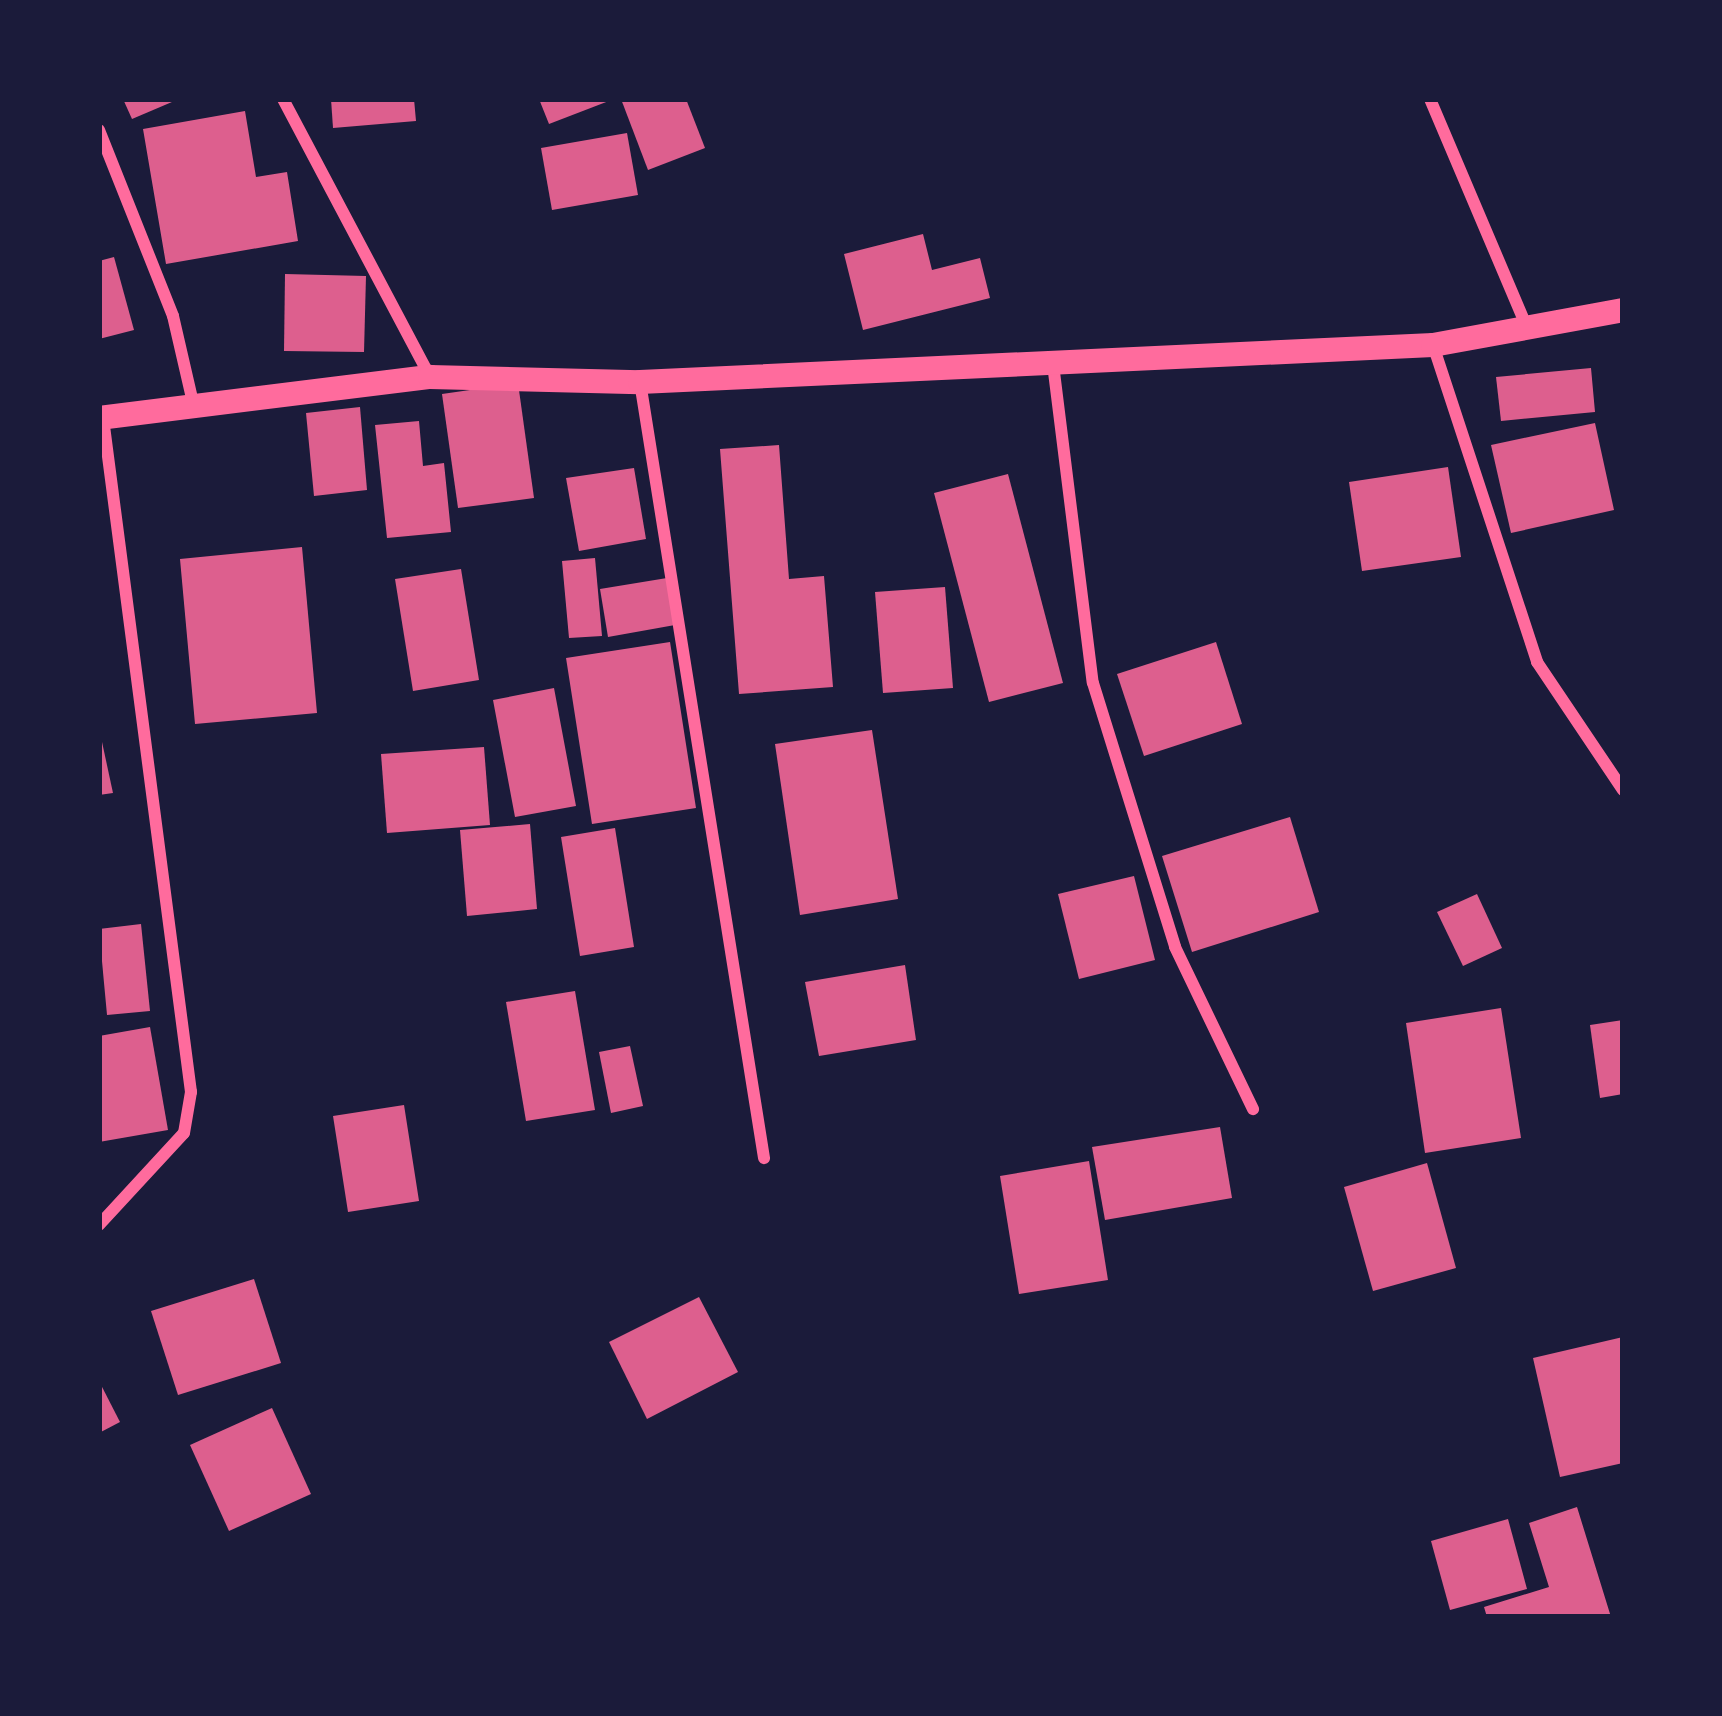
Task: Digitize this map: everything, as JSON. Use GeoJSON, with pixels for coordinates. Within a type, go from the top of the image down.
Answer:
{"type":"FeatureCollection","features":[{"type":"Feature","properties":{"kind":"main road"},"geometry":{"type":"LineString","coordinates":[[101,418],[195,412],[430,377],[640,382],[1433,345],[1623,310]]}},
{"type":"Feature","properties":{"kind":"street"},"geometry":{"type":"LineString","coordinates":[[283,99],[430,377]]}},
{"type":"Feature","properties":{"kind":"street"},"geometry":{"type":"LineString","coordinates":[[1430,99],[1528,331]]}},
{"type":"Feature","properties":{"kind":"street"},"geometry":{"type":"LineString","coordinates":[[99,130],[173,316],[195,412]]}},
{"type":"Feature","properties":{"kind":"street"},"geometry":{"type":"LineString","coordinates":[[1433,345],[1537,662],[1623,790]]}},
{"type":"Feature","properties":{"kind":"street"},"geometry":{"type":"LineString","coordinates":[[1052,364],[1093,683],[1175,947],[1253,1109]]}},
{"type":"Feature","properties":{"kind":"street"},"geometry":{"type":"LineString","coordinates":[[640,382],[764,1158]]}},
{"type":"Feature","properties":{"kind":"street"},"geometry":{"type":"LineString","coordinates":[[99,1225],[184,1133],[191,1092],[101,418]]}},
{"type":"Feature","properties":{"kind":"building"},"geometry":{"type":"Polygon","coordinates":[[[123,99],[179,99],[132,119],[123,99]]]}},
{"type":"Feature","properties":{"kind":"building"},"geometry":{"type":"Polygon","coordinates":[[[331,99],[414,99],[416,121],[333,128],[331,99]]]}},
{"type":"Feature","properties":{"kind":"building"},"geometry":{"type":"Polygon","coordinates":[[[539,99],[614,99],[549,124],[539,99]]]}},
{"type":"Feature","properties":{"kind":"building"},"geometry":{"type":"Polygon","coordinates":[[[621,99],[686,99],[705,148],[648,170],[621,99]]]}},
{"type":"Feature","properties":{"kind":"building"},"geometry":{"type":"Polygon","coordinates":[[[245,111],[256,177],[287,172],[298,241],[166,264],[143,129],[245,111]]]}},
{"type":"Feature","properties":{"kind":"building"},"geometry":{"type":"Polygon","coordinates":[[[627,133],[638,195],[552,210],[541,148],[627,133]]]}},
{"type":"Feature","properties":{"kind":"building"},"geometry":{"type":"Polygon","coordinates":[[[923,234],[932,270],[980,258],[990,298],[863,330],[844,254],[923,234]]]}},
{"type":"Feature","properties":{"kind":"building"},"geometry":{"type":"Polygon","coordinates":[[[114,257],[134,330],[99,339],[99,261],[114,257]]]}},
{"type":"Feature","properties":{"kind":"building"},"geometry":{"type":"Polygon","coordinates":[[[285,274],[366,276],[364,352],[284,351],[285,274]]]}},
{"type":"Feature","properties":{"kind":"building"},"geometry":{"type":"Polygon","coordinates":[[[1591,368],[1595,412],[1501,421],[1496,377],[1591,368]]]}},
{"type":"Feature","properties":{"kind":"building"},"geometry":{"type":"Polygon","coordinates":[[[518,383],[534,498],[458,508],[442,394],[518,383]]]}},
{"type":"Feature","properties":{"kind":"building"},"geometry":{"type":"Polygon","coordinates":[[[360,407],[367,490],[314,496],[306,413],[360,407]]]}},
{"type":"Feature","properties":{"kind":"building"},"geometry":{"type":"Polygon","coordinates":[[[419,421],[423,466],[444,463],[451,532],[387,538],[375,425],[419,421]]]}},
{"type":"Feature","properties":{"kind":"building"},"geometry":{"type":"Polygon","coordinates":[[[1595,423],[1614,510],[1511,533],[1491,445],[1595,423]]]}},
{"type":"Feature","properties":{"kind":"building"},"geometry":{"type":"Polygon","coordinates":[[[779,445],[789,579],[824,576],[833,687],[739,694],[720,449],[779,445]]]}},
{"type":"Feature","properties":{"kind":"building"},"geometry":{"type":"Polygon","coordinates":[[[1448,467],[1461,557],[1362,571],[1349,482],[1448,467]]]}},
{"type":"Feature","properties":{"kind":"building"},"geometry":{"type":"Polygon","coordinates":[[[634,468],[646,539],[579,551],[566,478],[634,468]]]}},
{"type":"Feature","properties":{"kind":"building"},"geometry":{"type":"Polygon","coordinates":[[[1008,474],[1063,683],[989,702],[934,493],[1008,474]]]}},
{"type":"Feature","properties":{"kind":"building"},"geometry":{"type":"Polygon","coordinates":[[[302,547],[317,713],[195,724],[180,559],[302,547]]]}},
{"type":"Feature","properties":{"kind":"building"},"geometry":{"type":"Polygon","coordinates":[[[595,558],[602,636],[569,638],[562,561],[595,558]]]}},
{"type":"Feature","properties":{"kind":"building"},"geometry":{"type":"Polygon","coordinates":[[[461,569],[479,680],[413,691],[395,579],[461,569]]]}},
{"type":"Feature","properties":{"kind":"building"},"geometry":{"type":"Polygon","coordinates":[[[667,578],[675,625],[608,637],[600,589],[667,578]]]}},
{"type":"Feature","properties":{"kind":"building"},"geometry":{"type":"Polygon","coordinates":[[[945,587],[953,688],[883,693],[875,592],[945,587]]]}},
{"type":"Feature","properties":{"kind":"building"},"geometry":{"type":"Polygon","coordinates":[[[670,642],[696,808],[592,824],[566,658],[670,642]]]}},
{"type":"Feature","properties":{"kind":"building"},"geometry":{"type":"Polygon","coordinates":[[[1216,642],[1242,724],[1144,756],[1117,674],[1216,642]]]}},
{"type":"Feature","properties":{"kind":"building"},"geometry":{"type":"Polygon","coordinates":[[[554,688],[576,806],[515,817],[493,700],[554,688]]]}},
{"type":"Feature","properties":{"kind":"building"},"geometry":{"type":"Polygon","coordinates":[[[99,728],[113,793],[99,795],[99,728]]]}},
{"type":"Feature","properties":{"kind":"building"},"geometry":{"type":"Polygon","coordinates":[[[872,730],[898,899],[800,915],[775,744],[872,730]]]}},
{"type":"Feature","properties":{"kind":"building"},"geometry":{"type":"Polygon","coordinates":[[[484,747],[490,825],[387,833],[381,754],[484,747]]]}},
{"type":"Feature","properties":{"kind":"building"},"geometry":{"type":"Polygon","coordinates":[[[1290,817],[1319,912],[1192,952],[1162,856],[1290,817]]]}},
{"type":"Feature","properties":{"kind":"building"},"geometry":{"type":"Polygon","coordinates":[[[530,824],[537,909],[467,916],[460,830],[530,824]]]}},
{"type":"Feature","properties":{"kind":"building"},"geometry":{"type":"Polygon","coordinates":[[[615,828],[634,947],[580,956],[561,837],[615,828]]]}},
{"type":"Feature","properties":{"kind":"building"},"geometry":{"type":"Polygon","coordinates":[[[1134,876],[1155,960],[1079,979],[1058,894],[1134,876]]]}},
{"type":"Feature","properties":{"kind":"building"},"geometry":{"type":"Polygon","coordinates":[[[1477,894],[1502,948],[1463,966],[1437,912],[1477,894]]]}},
{"type":"Feature","properties":{"kind":"building"},"geometry":{"type":"Polygon","coordinates":[[[141,924],[150,1011],[107,1015],[99,929],[141,924]]]}},
{"type":"Feature","properties":{"kind":"building"},"geometry":{"type":"Polygon","coordinates":[[[905,965],[916,1040],[819,1056],[805,982],[905,965]]]}},
{"type":"Feature","properties":{"kind":"building"},"geometry":{"type":"Polygon","coordinates":[[[575,991],[595,1110],[526,1121],[506,1002],[575,991]]]}},
{"type":"Feature","properties":{"kind":"building"},"geometry":{"type":"Polygon","coordinates":[[[1501,1008],[1521,1138],[1425,1153],[1406,1023],[1501,1008]]]}},
{"type":"Feature","properties":{"kind":"building"},"geometry":{"type":"Polygon","coordinates":[[[1623,1020],[1623,1094],[1600,1098],[1590,1025],[1623,1020]]]}},
{"type":"Feature","properties":{"kind":"building"},"geometry":{"type":"Polygon","coordinates":[[[150,1027],[168,1130],[99,1142],[99,1036],[150,1027]]]}},
{"type":"Feature","properties":{"kind":"building"},"geometry":{"type":"Polygon","coordinates":[[[630,1046],[643,1106],[611,1113],[599,1052],[630,1046]]]}},
{"type":"Feature","properties":{"kind":"building"},"geometry":{"type":"Polygon","coordinates":[[[404,1105],[419,1201],[348,1212],[333,1116],[404,1105]]]}},
{"type":"Feature","properties":{"kind":"building"},"geometry":{"type":"Polygon","coordinates":[[[1220,1127],[1232,1198],[1105,1220],[1092,1147],[1220,1127]]]}},
{"type":"Feature","properties":{"kind":"building"},"geometry":{"type":"Polygon","coordinates":[[[1089,1161],[1108,1280],[1019,1294],[1000,1176],[1089,1161]]]}},
{"type":"Feature","properties":{"kind":"building"},"geometry":{"type":"Polygon","coordinates":[[[1427,1163],[1456,1268],[1373,1291],[1344,1187],[1427,1163]]]}},
{"type":"Feature","properties":{"kind":"building"},"geometry":{"type":"Polygon","coordinates":[[[254,1279],[281,1363],[178,1395],[151,1311],[254,1279]]]}},
{"type":"Feature","properties":{"kind":"building"},"geometry":{"type":"Polygon","coordinates":[[[699,1297],[738,1372],[647,1419],[609,1342],[699,1297]]]}},
{"type":"Feature","properties":{"kind":"building"},"geometry":{"type":"Polygon","coordinates":[[[1623,1337],[1623,1463],[1560,1477],[1533,1358],[1623,1337]]]}},
{"type":"Feature","properties":{"kind":"building"},"geometry":{"type":"Polygon","coordinates":[[[99,1381],[120,1422],[99,1433],[99,1381]]]}},
{"type":"Feature","properties":{"kind":"building"},"geometry":{"type":"Polygon","coordinates":[[[272,1408],[311,1494],[229,1531],[190,1445],[272,1408]]]}},
{"type":"Feature","properties":{"kind":"building"},"geometry":{"type":"Polygon","coordinates":[[[1577,1507],[1611,1617],[1487,1617],[1484,1607],[1549,1587],[1529,1523],[1577,1507]]]}},
{"type":"Feature","properties":{"kind":"building"},"geometry":{"type":"Polygon","coordinates":[[[1508,1519],[1527,1589],[1450,1610],[1431,1541],[1508,1519]]]}}]}
